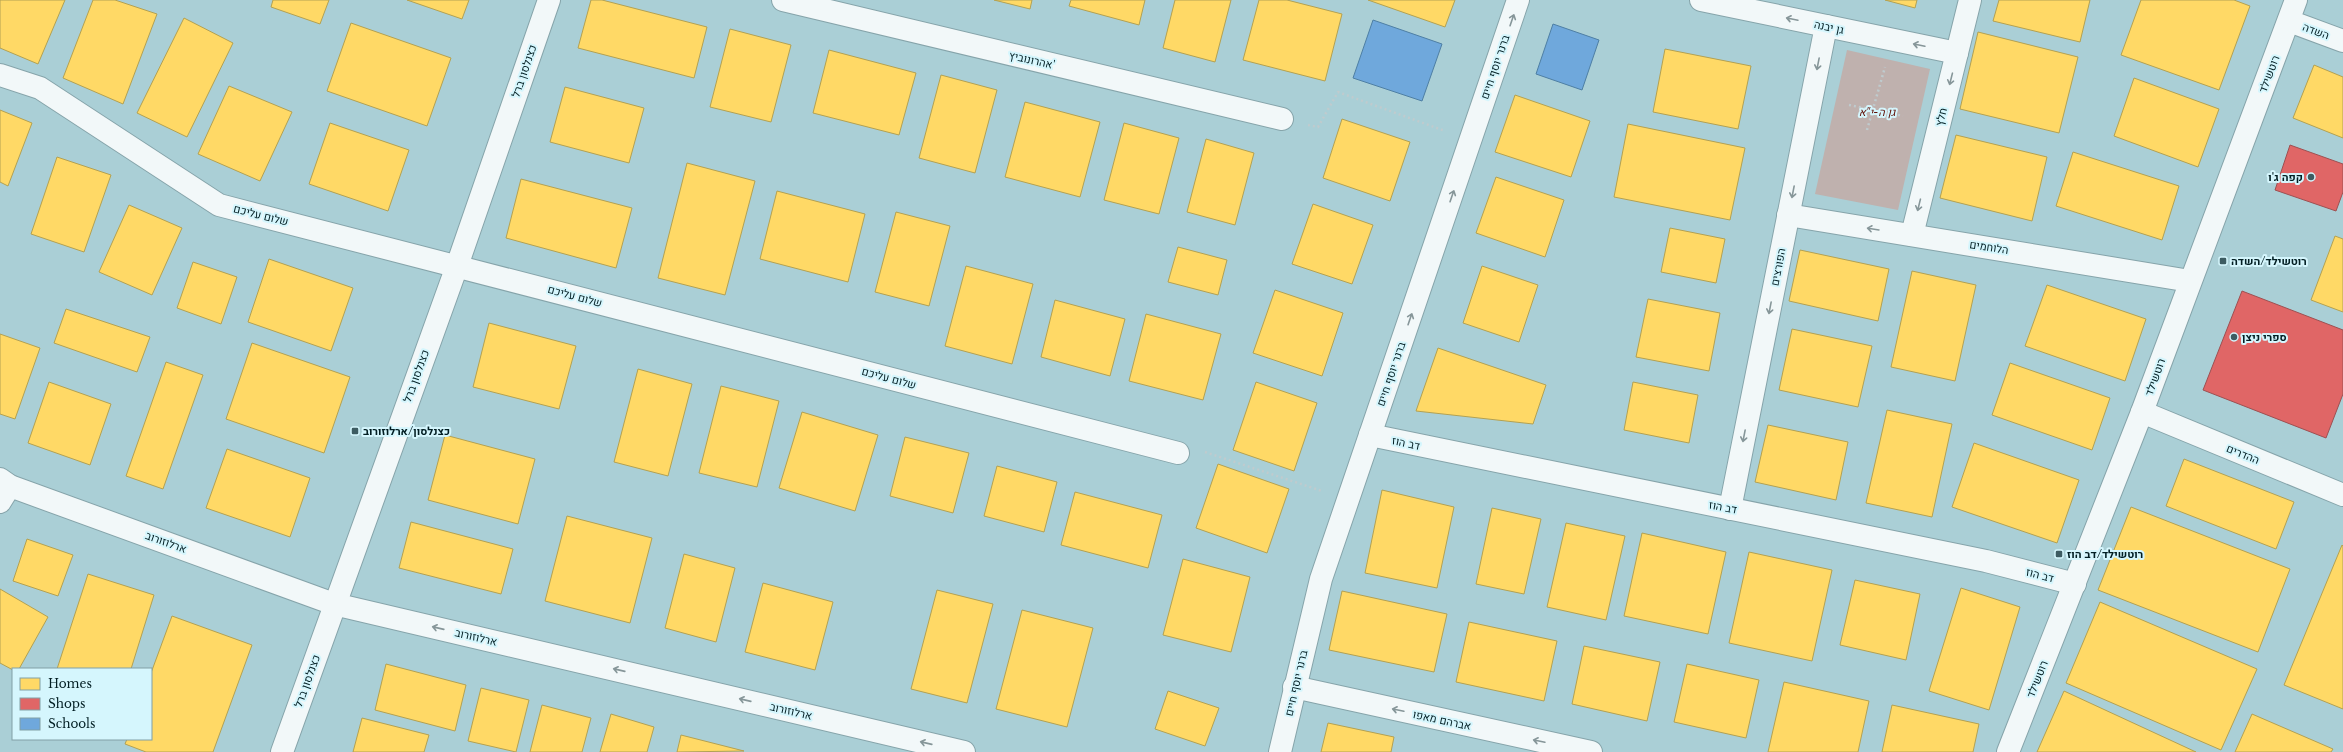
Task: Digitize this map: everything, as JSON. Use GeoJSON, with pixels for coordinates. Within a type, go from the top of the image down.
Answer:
{"type":"FeatureCollection","features":[{"type":"Feature","properties":{"kind":"street","name":"כצנלסון ברל"},"geometry":{"type":"LineString","coordinates":[[282,752],[334,604],[457,266],[549,0]]}},
{"type":"Feature","properties":{"kind":"street","name":"אהרונוביץ'"},"geometry":{"type":"LineString","coordinates":[[783,0],[1282,119]]}},
{"type":"Feature","properties":{"kind":"street","name":"ברנר יוסף חיים"},"geometry":{"type":"LineString","coordinates":[[1280,752],[1294,687],[1321,579],[1518,0]]}},
{"type":"Feature","properties":{"kind":"street","name":"גן יבנה"},"geometry":{"type":"LineString","coordinates":[[1702,0],[1957,53]]}},
{"type":"Feature","properties":{"kind":"street","name":"חלץ"},"geometry":{"type":"LineString","coordinates":[[1912,235],[1970,0]]}},
{"type":"Feature","properties":{"kind":"street","name":"רוטשילד"},"geometry":{"type":"LineString","coordinates":[[2008,752],[2142,412],[2296,0]]}},
{"type":"Feature","properties":{"kind":"street","name":"השדה"},"geometry":{"type":"LineString","coordinates":[[2288,21],[2343,42]]}},
{"type":"Feature","properties":{"kind":"street","name":"הפורצים"},"geometry":{"type":"LineString","coordinates":[[1730,508],[1826,26]]}},
{"type":"Feature","properties":{"kind":"street","name":"שלום עליכם"},"geometry":{"type":"LineString","coordinates":[[0,75],[40,88],[219,205],[1178,454]]}},
{"type":"Feature","properties":{"kind":"street","name":"הלוחמים"},"geometry":{"type":"LineString","coordinates":[[1788,215],[2190,282]]}},
{"type":"Feature","properties":{"kind":"street","name":"ההדרים"},"geometry":{"type":"LineString","coordinates":[[2142,412],[2343,495]]}},
{"type":"Feature","properties":{"kind":"street","name":"דב הוז"},"geometry":{"type":"LineString","coordinates":[[1370,435],[1986,561],[2075,584]]}},
{"type":"Feature","properties":{"kind":"street","name":"ארלוזורוב"},"geometry":{"type":"LineString","coordinates":[[3,489],[334,604],[964,752]]}},
{"type":"Feature","properties":{"kind":"street","name":"אברהם מאפו"},"geometry":{"type":"LineString","coordinates":[[1294,687],[1591,752]]}},
{"type":"Feature","properties":{"kind":"path"},"geometry":{"type":"LineString","coordinates":[[1867,130],[1893,40]]}},
{"type":"Feature","properties":{"kind":"path"},"geometry":{"type":"LineString","coordinates":[[1282,119],[1318,127],[1338,92],[1470,141]]}},
{"type":"Feature","properties":{"kind":"path"},"geometry":{"type":"LineString","coordinates":[[1849,105],[1903,116]]}},
{"type":"Feature","properties":{"kind":"path"},"geometry":{"type":"LineString","coordinates":[[1178,454],[1182,444],[1348,500]]}},
{"type":"Feature","properties":{"kind":"green space","name":"גן ה-י\"א"},"geometry":{"type":"Polygon","coordinates":[[[1847,50],[1930,69],[1898,210],[1815,194],[1847,50]]]}},
{"type":"Feature","properties":{"kind":"building: Homes"},"geometry":{"type":"Polygon","coordinates":[[[0,0],[65,0],[38,64],[0,48],[0,0]]]}},
{"type":"Feature","properties":{"kind":"building: Homes"},"geometry":{"type":"Polygon","coordinates":[[[93,0],[115,0],[157,14],[123,104],[63,78],[93,0]]]}},
{"type":"Feature","properties":{"kind":"building: Homes"},"geometry":{"type":"Polygon","coordinates":[[[273,0],[329,0],[320,24],[271,7],[273,0]]]}},
{"type":"Feature","properties":{"kind":"building: Homes"},"geometry":{"type":"Polygon","coordinates":[[[407,0],[469,0],[462,19],[407,0]]]}},
{"type":"Feature","properties":{"kind":"building: Homes"},"geometry":{"type":"Polygon","coordinates":[[[591,0],[602,0],[707,27],[694,78],[578,48],[591,0]]]}},
{"type":"Feature","properties":{"kind":"building: Homes"},"geometry":{"type":"Polygon","coordinates":[[[994,0],[1032,0],[1030,9],[994,0]]]}},
{"type":"Feature","properties":{"kind":"building: Homes"},"geometry":{"type":"Polygon","coordinates":[[[1071,0],[1145,0],[1139,25],[1069,6],[1071,0]]]}},
{"type":"Feature","properties":{"kind":"building: Homes"},"geometry":{"type":"Polygon","coordinates":[[[1175,0],[1231,0],[1215,62],[1163,48],[1175,0]]]}},
{"type":"Feature","properties":{"kind":"building: Homes"},"geometry":{"type":"Polygon","coordinates":[[[1259,0],[1287,0],[1342,14],[1325,81],[1243,60],[1259,0]]]}},
{"type":"Feature","properties":{"kind":"building: Homes"},"geometry":{"type":"Polygon","coordinates":[[[1368,0],[1455,0],[1445,27],[1368,0]]]}},
{"type":"Feature","properties":{"kind":"building: Homes"},"geometry":{"type":"Polygon","coordinates":[[[1885,0],[1917,0],[1915,8],[1885,0]]]}},
{"type":"Feature","properties":{"kind":"building: Homes"},"geometry":{"type":"Polygon","coordinates":[[[1999,0],[2090,0],[2080,42],[1993,21],[1999,0]]]}},
{"type":"Feature","properties":{"kind":"building: Homes"},"geometry":{"type":"Polygon","coordinates":[[[2141,0],[2234,0],[2250,6],[2219,90],[2121,55],[2141,0]]]}},
{"type":"Feature","properties":{"kind":"building: Homes"},"geometry":{"type":"Polygon","coordinates":[[[184,18],[233,43],[187,137],[137,113],[184,18]]]}},
{"type":"Feature","properties":{"kind":"building: Homes"},"geometry":{"type":"Polygon","coordinates":[[[351,23],[451,58],[427,126],[327,91],[351,23]]]}},
{"type":"Feature","properties":{"kind":"building: Homes"},"geometry":{"type":"Polygon","coordinates":[[[730,29],[791,45],[771,122],[710,107],[730,29]]]}},
{"type":"Feature","properties":{"kind":"building: Homes"},"geometry":{"type":"Polygon","coordinates":[[[1978,32],[2078,57],[2059,133],[1960,109],[1978,32]]]}},
{"type":"Feature","properties":{"kind":"building: Homes"},"geometry":{"type":"Polygon","coordinates":[[[1665,49],[1751,66],[1738,129],[1653,112],[1665,49]]]}},
{"type":"Feature","properties":{"kind":"building: Homes"},"geometry":{"type":"Polygon","coordinates":[[[829,50],[916,73],[899,135],[813,113],[829,50]]]}},
{"type":"Feature","properties":{"kind":"building: Homes"},"geometry":{"type":"Polygon","coordinates":[[[2314,65],[2343,77],[2343,138],[2293,118],[2314,65]]]}},
{"type":"Feature","properties":{"kind":"building: Homes"},"geometry":{"type":"Polygon","coordinates":[[[941,75],[997,90],[975,173],[919,158],[941,75]]]}},
{"type":"Feature","properties":{"kind":"building: Homes"},"geometry":{"type":"Polygon","coordinates":[[[2134,78],[2219,109],[2198,167],[2114,136],[2134,78]]]}},
{"type":"Feature","properties":{"kind":"building: Homes"},"geometry":{"type":"Polygon","coordinates":[[[229,86],[292,112],[260,181],[198,154],[229,86]]]}},
{"type":"Feature","properties":{"kind":"building: Homes"},"geometry":{"type":"Polygon","coordinates":[[[565,87],[644,108],[629,163],[550,142],[565,87]]]}},
{"type":"Feature","properties":{"kind":"building: Homes"},"geometry":{"type":"Polygon","coordinates":[[[1515,95],[1590,121],[1571,177],[1495,152],[1515,95]]]}},
{"type":"Feature","properties":{"kind":"building: Homes"},"geometry":{"type":"Polygon","coordinates":[[[1025,102],[1100,122],[1080,197],[1005,177],[1025,102]]]}},
{"type":"Feature","properties":{"kind":"building: Homes"},"geometry":{"type":"Polygon","coordinates":[[[0,110],[32,123],[8,186],[0,182],[0,110]]]}},
{"type":"Feature","properties":{"kind":"building: Homes"},"geometry":{"type":"Polygon","coordinates":[[[1342,119],[1410,142],[1390,201],[1323,178],[1342,119]]]}},
{"type":"Feature","properties":{"kind":"building: Homes"},"geometry":{"type":"Polygon","coordinates":[[[330,123],[409,150],[388,211],[309,184],[330,123]]]}},
{"type":"Feature","properties":{"kind":"building: Homes"},"geometry":{"type":"Polygon","coordinates":[[[1124,123],[1179,138],[1159,214],[1104,200],[1124,123]]]}},
{"type":"Feature","properties":{"kind":"building: Homes"},"geometry":{"type":"Polygon","coordinates":[[[1628,124],[1745,148],[1730,220],[1614,197],[1628,124]]]}},
{"type":"Feature","properties":{"kind":"building: Homes"},"geometry":{"type":"Polygon","coordinates":[[[1956,135],[2047,157],[2032,221],[1940,198],[1956,135]]]}},
{"type":"Feature","properties":{"kind":"building: Homes"},"geometry":{"type":"Polygon","coordinates":[[[1206,139],[1254,153],[1235,225],[1187,212],[1206,139]]]}},
{"type":"Feature","properties":{"kind":"building: Homes"},"geometry":{"type":"Polygon","coordinates":[[[2073,152],[2179,186],[2162,240],[2056,206],[2073,152]]]}},
{"type":"Feature","properties":{"kind":"building: Homes"},"geometry":{"type":"Polygon","coordinates":[[[57,157],[111,175],[84,252],[31,234],[57,157]]]}},
{"type":"Feature","properties":{"kind":"building: Homes"},"geometry":{"type":"Polygon","coordinates":[[[687,163],[755,181],[725,295],[658,278],[687,163]]]}},
{"type":"Feature","properties":{"kind":"building: Homes"},"geometry":{"type":"Polygon","coordinates":[[[1496,177],[1564,200],[1545,257],[1476,233],[1496,177]]]}},
{"type":"Feature","properties":{"kind":"building: Homes"},"geometry":{"type":"Polygon","coordinates":[[[521,179],[632,208],[616,268],[506,238],[521,179]]]}},
{"type":"Feature","properties":{"kind":"building: Homes"},"geometry":{"type":"Polygon","coordinates":[[[777,191],[865,214],[848,282],[760,259],[777,191]]]}},
{"type":"Feature","properties":{"kind":"building: Homes"},"geometry":{"type":"Polygon","coordinates":[[[1313,204],[1373,225],[1352,284],[1292,264],[1313,204]]]}},
{"type":"Feature","properties":{"kind":"building: Homes"},"geometry":{"type":"Polygon","coordinates":[[[129,205],[182,228],[152,295],[99,272],[129,205]]]}},
{"type":"Feature","properties":{"kind":"building: Homes"},"geometry":{"type":"Polygon","coordinates":[[[896,212],[950,226],[929,306],[875,292],[896,212]]]}},
{"type":"Feature","properties":{"kind":"building: Homes"},"geometry":{"type":"Polygon","coordinates":[[[1670,228],[1725,239],[1716,283],[1661,272],[1670,228]]]}},
{"type":"Feature","properties":{"kind":"building: Homes"},"geometry":{"type":"Polygon","coordinates":[[[2335,236],[2343,239],[2343,312],[2311,300],[2335,236]]]}},
{"type":"Feature","properties":{"kind":"building: Homes"},"geometry":{"type":"Polygon","coordinates":[[[1178,247],[1227,260],[1218,295],[1168,282],[1178,247]]]}},
{"type":"Feature","properties":{"kind":"building: Homes"},"geometry":{"type":"Polygon","coordinates":[[[1800,250],[1889,269],[1878,321],[1789,301],[1800,250]]]}},
{"type":"Feature","properties":{"kind":"building: Homes"},"geometry":{"type":"Polygon","coordinates":[[[269,259],[353,288],[331,351],[248,322],[269,259]]]}},
{"type":"Feature","properties":{"kind":"building: Homes"},"geometry":{"type":"Polygon","coordinates":[[[193,262],[237,277],[221,324],[177,308],[193,262]]]}},
{"type":"Feature","properties":{"kind":"building: Homes"},"geometry":{"type":"Polygon","coordinates":[[[966,266],[1033,284],[1012,364],[945,346],[966,266]]]}},
{"type":"Feature","properties":{"kind":"building: Homes"},"geometry":{"type":"Polygon","coordinates":[[[1482,266],[1538,285],[1519,342],[1463,323],[1482,266]]]}},
{"type":"Feature","properties":{"kind":"building: Homes"},"geometry":{"type":"Polygon","coordinates":[[[1912,271],[1976,285],[1955,381],[1891,367],[1912,271]]]}},
{"type":"Feature","properties":{"kind":"building: Homes"},"geometry":{"type":"Polygon","coordinates":[[[2047,285],[2146,319],[2125,381],[2025,346],[2047,285]]]}},
{"type":"Feature","properties":{"kind":"building: Homes"},"geometry":{"type":"Polygon","coordinates":[[[1275,290],[1343,313],[1322,376],[1253,353],[1275,290]]]}},
{"type":"Feature","properties":{"kind":"building: Homes"},"geometry":{"type":"Polygon","coordinates":[[[1648,299],[1720,313],[1709,371],[1636,357],[1648,299]]]}},
{"type":"Feature","properties":{"kind":"building: Homes"},"geometry":{"type":"Polygon","coordinates":[[[1055,300],[1125,319],[1110,376],[1041,357],[1055,300]]]}},
{"type":"Feature","properties":{"kind":"building: Homes"},"geometry":{"type":"Polygon","coordinates":[[[66,309],[150,337],[137,372],[54,343],[66,309]]]}},
{"type":"Feature","properties":{"kind":"building: Homes"},"geometry":{"type":"Polygon","coordinates":[[[1146,314],[1221,334],[1203,400],[1129,381],[1146,314]]]}},
{"type":"Feature","properties":{"kind":"building: Homes"},"geometry":{"type":"Polygon","coordinates":[[[489,323],[576,346],[559,409],[473,387],[489,323]]]}},
{"type":"Feature","properties":{"kind":"building: Homes"},"geometry":{"type":"Polygon","coordinates":[[[1792,329],[1872,346],[1858,407],[1779,390],[1792,329]]]}},
{"type":"Feature","properties":{"kind":"building: Homes"},"geometry":{"type":"Polygon","coordinates":[[[0,334],[40,348],[15,419],[0,414],[0,334]]]}},
{"type":"Feature","properties":{"kind":"building: Homes"},"geometry":{"type":"Polygon","coordinates":[[[252,343],[350,377],[324,453],[226,419],[252,343]]]}},
{"type":"Feature","properties":{"kind":"building: Homes"},"geometry":{"type":"Polygon","coordinates":[[[1438,348],[1546,385],[1533,424],[1416,411],[1438,348]]]}},
{"type":"Feature","properties":{"kind":"building: Homes"},"geometry":{"type":"Polygon","coordinates":[[[166,362],[203,375],[163,489],[126,476],[166,362]]]}},
{"type":"Feature","properties":{"kind":"building: Homes"},"geometry":{"type":"Polygon","coordinates":[[[2010,363],[2110,398],[2092,450],[1992,415],[2010,363]]]}},
{"type":"Feature","properties":{"kind":"building: Homes"},"geometry":{"type":"Polygon","coordinates":[[[638,369],[692,384],[668,476],[614,462],[638,369]]]}},
{"type":"Feature","properties":{"kind":"building: Homes"},"geometry":{"type":"Polygon","coordinates":[[[49,382],[111,404],[90,465],[28,443],[49,382]]]}},
{"type":"Feature","properties":{"kind":"building: Homes"},"geometry":{"type":"Polygon","coordinates":[[[1256,382],[1317,403],[1294,471],[1233,450],[1256,382]]]}},
{"type":"Feature","properties":{"kind":"building: Homes"},"geometry":{"type":"Polygon","coordinates":[[[1633,382],[1698,395],[1689,443],[1624,430],[1633,382]]]}},
{"type":"Feature","properties":{"kind":"building: Homes"},"geometry":{"type":"Polygon","coordinates":[[[721,386],[779,401],[757,487],[699,473],[721,386]]]}},
{"type":"Feature","properties":{"kind":"building: Homes"},"geometry":{"type":"Polygon","coordinates":[[[1887,410],[1952,424],[1932,517],[1866,503],[1887,410]]]}},
{"type":"Feature","properties":{"kind":"building: Homes"},"geometry":{"type":"Polygon","coordinates":[[[802,412],[878,435],[855,511],[779,488],[802,412]]]}},
{"type":"Feature","properties":{"kind":"building: Homes"},"geometry":{"type":"Polygon","coordinates":[[[1768,425],[1848,442],[1836,500],[1755,482],[1768,425]]]}},
{"type":"Feature","properties":{"kind":"building: Homes"},"geometry":{"type":"Polygon","coordinates":[[[445,435],[535,459],[518,524],[428,500],[445,435]]]}},
{"type":"Feature","properties":{"kind":"building: Homes"},"geometry":{"type":"Polygon","coordinates":[[[905,437],[969,453],[953,513],[890,496],[905,437]]]}},
{"type":"Feature","properties":{"kind":"building: Homes"},"geometry":{"type":"Polygon","coordinates":[[[1974,443],[2079,480],[2057,543],[1952,507],[1974,443]]]}},
{"type":"Feature","properties":{"kind":"building: Homes"},"geometry":{"type":"Polygon","coordinates":[[[227,449],[310,478],[290,537],[206,508],[227,449]]]}},
{"type":"Feature","properties":{"kind":"building: Homes"},"geometry":{"type":"Polygon","coordinates":[[[2184,459],[2294,502],[2276,549],[2166,506],[2184,459]]]}},
{"type":"Feature","properties":{"kind":"building: Homes"},"geometry":{"type":"Polygon","coordinates":[[[1218,464],[1289,489],[1267,553],[1196,528],[1218,464]]]}},
{"type":"Feature","properties":{"kind":"building: Homes"},"geometry":{"type":"Polygon","coordinates":[[[997,466],[1057,482],[1044,532],[984,516],[997,466]]]}},
{"type":"Feature","properties":{"kind":"building: Homes"},"geometry":{"type":"Polygon","coordinates":[[[1382,490],[1454,507],[1437,588],[1365,573],[1382,490]]]}},
{"type":"Feature","properties":{"kind":"building: Homes"},"geometry":{"type":"Polygon","coordinates":[[[1075,492],[1162,515],[1148,568],[1061,545],[1075,492]]]}},
{"type":"Feature","properties":{"kind":"building: Homes"},"geometry":{"type":"Polygon","coordinates":[[[2131,507],[2290,569],[2258,652],[2098,590],[2131,507]]]}},
{"type":"Feature","properties":{"kind":"building: Homes"},"geometry":{"type":"Polygon","coordinates":[[[1492,508],[1541,519],[1524,594],[1476,584],[1492,508]]]}},
{"type":"Feature","properties":{"kind":"building: Homes"},"geometry":{"type":"Polygon","coordinates":[[[567,516],[652,538],[630,623],[545,601],[567,516]]]}},
{"type":"Feature","properties":{"kind":"building: Homes"},"geometry":{"type":"Polygon","coordinates":[[[411,522],[513,549],[501,594],[399,568],[411,522]]]}},
{"type":"Feature","properties":{"kind":"building: Homes"},"geometry":{"type":"Polygon","coordinates":[[[1566,523],[1625,536],[1606,620],[1547,607],[1566,523]]]}},
{"type":"Feature","properties":{"kind":"building: Homes"},"geometry":{"type":"Polygon","coordinates":[[[1642,533],[1726,552],[1708,634],[1624,616],[1642,533]]]}},
{"type":"Feature","properties":{"kind":"building: Homes"},"geometry":{"type":"Polygon","coordinates":[[[27,539],[73,555],[58,596],[13,581],[27,539]]]}},
{"type":"Feature","properties":{"kind":"building: Homes"},"geometry":{"type":"Polygon","coordinates":[[[2342,545],[2343,546],[2343,709],[2284,685],[2342,545]]]}},
{"type":"Feature","properties":{"kind":"building: Homes"},"geometry":{"type":"Polygon","coordinates":[[[1749,552],[1832,570],[1812,661],[1729,643],[1749,552]]]}},
{"type":"Feature","properties":{"kind":"building: Homes"},"geometry":{"type":"Polygon","coordinates":[[[684,554],[735,568],[716,642],[665,628],[684,554]]]}},
{"type":"Feature","properties":{"kind":"building: Homes"},"geometry":{"type":"Polygon","coordinates":[[[1183,559],[1250,577],[1231,652],[1163,635],[1183,559]]]}},
{"type":"Feature","properties":{"kind":"building: Homes"},"geometry":{"type":"Polygon","coordinates":[[[88,574],[154,595],[131,668],[57,668],[88,574]]]}},
{"type":"Feature","properties":{"kind":"building: Homes"},"geometry":{"type":"Polygon","coordinates":[[[1855,580],[1920,594],[1906,660],[1840,645],[1855,580]]]}},
{"type":"Feature","properties":{"kind":"building: Homes"},"geometry":{"type":"Polygon","coordinates":[[[763,583],[833,602],[815,670],[745,652],[763,583]]]}},
{"type":"Feature","properties":{"kind":"building: Homes"},"geometry":{"type":"Polygon","coordinates":[[[1961,588],[2020,607],[1989,710],[1929,691],[1961,588]]]}},
{"type":"Feature","properties":{"kind":"building: Homes"},"geometry":{"type":"Polygon","coordinates":[[[0,589],[48,617],[20,668],[12,668],[12,669],[0,663],[0,589]]]}},
{"type":"Feature","properties":{"kind":"building: Homes"},"geometry":{"type":"Polygon","coordinates":[[[937,590],[993,604],[967,703],[911,689],[937,590]]]}},
{"type":"Feature","properties":{"kind":"building: Homes"},"geometry":{"type":"Polygon","coordinates":[[[1342,591],[1447,614],[1434,672],[1329,650],[1342,591]]]}},
{"type":"Feature","properties":{"kind":"building: Homes"},"geometry":{"type":"Polygon","coordinates":[[[2100,602],[2257,669],[2221,750],[2066,683],[2100,602]]]}},
{"type":"Feature","properties":{"kind":"building: Homes"},"geometry":{"type":"Polygon","coordinates":[[[1022,610],[1093,628],[1067,727],[996,709],[1022,610]]]}},
{"type":"Feature","properties":{"kind":"building: Homes"},"geometry":{"type":"Polygon","coordinates":[[[172,616],[252,645],[213,752],[146,752],[125,744],[127,740],[152,740],[152,670],[172,616]]]}},
{"type":"Feature","properties":{"kind":"building: Homes"},"geometry":{"type":"Polygon","coordinates":[[[1469,622],[1557,641],[1544,701],[1456,682],[1469,622]]]}},
{"type":"Feature","properties":{"kind":"building: Homes"},"geometry":{"type":"Polygon","coordinates":[[[1584,646],[1660,662],[1647,721],[1572,704],[1584,646]]]}},
{"type":"Feature","properties":{"kind":"building: Homes"},"geometry":{"type":"Polygon","coordinates":[[[386,664],[466,685],[455,731],[375,710],[386,664]]]}},
{"type":"Feature","properties":{"kind":"building: Homes"},"geometry":{"type":"Polygon","coordinates":[[[1687,664],[1759,680],[1746,738],[1674,722],[1687,664]]]}},
{"type":"Feature","properties":{"kind":"building: Homes"},"geometry":{"type":"Polygon","coordinates":[[[1784,682],[1869,701],[1858,752],[1768,752],[1784,682]]]}},
{"type":"Feature","properties":{"kind":"building: Homes"},"geometry":{"type":"Polygon","coordinates":[[[481,688],[529,700],[516,752],[468,741],[481,688]]]}},
{"type":"Feature","properties":{"kind":"building: Homes"},"geometry":{"type":"Polygon","coordinates":[[[1168,691],[1219,708],[1205,746],[1155,729],[1168,691]]]}},
{"type":"Feature","properties":{"kind":"building: Homes"},"geometry":{"type":"Polygon","coordinates":[[[2064,691],[2196,752],[2037,752],[2064,691]]]}},
{"type":"Feature","properties":{"kind":"building: Homes"},"geometry":{"type":"Polygon","coordinates":[[[542,705],[591,718],[582,752],[530,752],[542,705]]]}},
{"type":"Feature","properties":{"kind":"building: Homes"},"geometry":{"type":"Polygon","coordinates":[[[1892,705],[1979,724],[1973,752],[1882,752],[1892,705]]]}},
{"type":"Feature","properties":{"kind":"building: Homes"},"geometry":{"type":"Polygon","coordinates":[[[611,714],[654,727],[647,752],[600,752],[611,714]]]}},
{"type":"Feature","properties":{"kind":"building: Homes"},"geometry":{"type":"Polygon","coordinates":[[[2252,714],[2333,749],[2331,752],[2235,752],[2252,714]]]}},
{"type":"Feature","properties":{"kind":"building: Homes"},"geometry":{"type":"Polygon","coordinates":[[[362,718],[429,735],[424,752],[353,752],[362,718]]]}},
{"type":"Feature","properties":{"kind":"building: Homes"},"geometry":{"type":"Polygon","coordinates":[[[1328,723],[1394,737],[1391,752],[1321,752],[1328,723]]]}},
{"type":"Feature","properties":{"kind":"building: Homes"},"geometry":{"type":"Polygon","coordinates":[[[681,735],[744,751],[677,752],[681,735]]]}},
{"type":"Feature","properties":{"kind":"building: Shops","name":"קפה ג'ו"},"geometry":{"type":"Polygon","coordinates":[[[2290,145],[2343,164],[2343,192],[2336,211],[2275,190],[2290,145]]]}},
{"type":"Feature","properties":{"kind":"building: Shops"},"geometry":{"type":"Polygon","coordinates":[[[2242,291],[2343,330],[2343,394],[2326,438],[2203,390],[2242,291]]]}},
{"type":"Feature","properties":{"kind":"building: Schools"},"geometry":{"type":"Polygon","coordinates":[[[1373,20],[1442,44],[1422,101],[1353,78],[1373,20]]]}},
{"type":"Feature","properties":{"kind":"building: Schools"},"geometry":{"type":"Polygon","coordinates":[[[1553,24],[1599,40],[1582,90],[1536,74],[1553,24]]]}},
{"type":"Feature","properties":{"kind":"place","name":"קפה ג'ו"},"geometry":{"type":"Point","coordinates":[2311,177]}},
{"type":"Feature","properties":{"kind":"place","name":"רוטשילד/השדה"},"geometry":{"type":"Point","coordinates":[2223,261]}},
{"type":"Feature","properties":{"kind":"place","name":"ספרי ניצן"},"geometry":{"type":"Point","coordinates":[2234,337]}},
{"type":"Feature","properties":{"kind":"place","name":"כצנלסון/ארלוזורוב"},"geometry":{"type":"Point","coordinates":[355,431]}},
{"type":"Feature","properties":{"kind":"place","name":"רוטשילד/דב הוז"},"geometry":{"type":"Point","coordinates":[2059,554]}}]}
